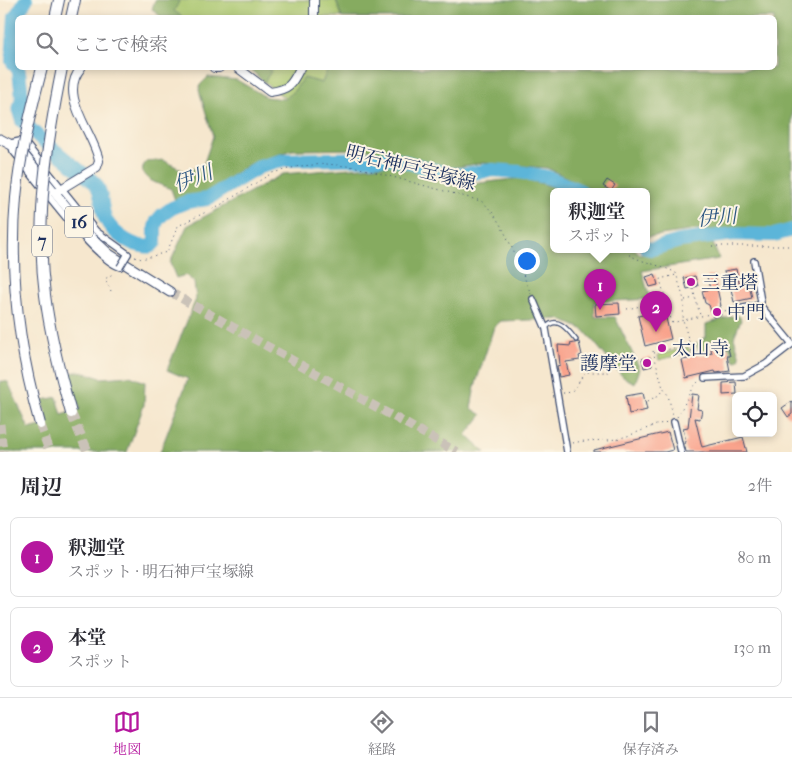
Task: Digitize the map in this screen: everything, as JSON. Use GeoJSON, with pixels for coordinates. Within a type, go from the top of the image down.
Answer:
{"type":"FeatureCollection","features":[{"type":"Feature","properties":{"kind":"highway"},"geometry":{"type":"LineString","coordinates":[[56,15],[59,0]]}},
{"type":"Feature","properties":{"kind":"highway"},"geometry":{"type":"LineString","coordinates":[[72,15],[75,0]]}},
{"type":"Feature","properties":{"kind":"highway","name":"7"},"geometry":{"type":"LineString","coordinates":[[40,424],[24,358],[16,300],[14,234],[16,197],[22,160],[30,115],[41,70]]}},
{"type":"Feature","properties":{"kind":"highway","name":"7"},"geometry":{"type":"LineString","coordinates":[[62,70],[50,132],[42,195],[42,242],[45,293],[52,339],[71,413]]}},
{"type":"Feature","properties":{"kind":"main road","name":"16"},"geometry":{"type":"LineString","coordinates":[[0,139],[11,143],[19,149],[92,238],[108,254],[170,292]]}},
{"type":"Feature","properties":{"kind":"street"},"geometry":{"type":"LineString","coordinates":[[314,0],[314,15]]}},
{"type":"Feature","properties":{"kind":"street"},"geometry":{"type":"LineString","coordinates":[[61,189],[98,167],[100,161],[73,93],[72,82],[80,70]]}},
{"type":"Feature","properties":{"kind":"street"},"geometry":{"type":"LineString","coordinates":[[241,70],[270,92],[281,90],[292,84],[299,70]]}},
{"type":"Feature","properties":{"kind":"street"},"geometry":{"type":"LineString","coordinates":[[20,141],[26,144],[61,189],[96,232],[127,256],[120,267],[114,265],[98,252],[68,219],[13,151],[11,143],[20,141]]}},
{"type":"Feature","properties":{"kind":"street"},"geometry":{"type":"LineString","coordinates":[[705,378],[744,376],[766,364],[792,344],[760,305],[754,261]]}},
{"type":"Feature","properties":{"kind":"street"},"geometry":{"type":"LineString","coordinates":[[533,299],[546,329],[567,451]]}},
{"type":"Feature","properties":{"kind":"street"},"geometry":{"type":"LineString","coordinates":[[738,308],[760,305]]}},
{"type":"Feature","properties":{"kind":"street"},"geometry":{"type":"LineString","coordinates":[[674,422],[681,452]]}},
{"type":"Feature","properties":{"kind":"lane"},"geometry":{"type":"LineString","coordinates":[[546,329],[549,324],[555,322],[561,324],[567,328],[576,340]]}},
{"type":"Feature","properties":{"kind":"path","name":"明石神戸宝塚線"},"geometry":{"type":"LineString","coordinates":[[127,256],[142,259],[167,252],[178,226],[222,204],[272,173],[300,166],[326,164],[356,167],[418,185],[477,199],[488,206],[508,240],[533,299]]}},
{"type":"Feature","properties":{"kind":"path"},"geometry":{"type":"LineString","coordinates":[[712,246],[792,246]]}},
{"type":"Feature","properties":{"kind":"path"},"geometry":{"type":"LineString","coordinates":[[628,253],[643,262],[667,268],[676,275],[684,300],[683,320],[692,352]]}},
{"type":"Feature","properties":{"kind":"path"},"geometry":{"type":"LineString","coordinates":[[112,291],[105,279],[120,267]]}},
{"type":"Feature","properties":{"kind":"path"},"geometry":{"type":"LineString","coordinates":[[672,323],[660,279],[676,275]]}},
{"type":"Feature","properties":{"kind":"path"},"geometry":{"type":"LineString","coordinates":[[693,289],[700,316]]}},
{"type":"Feature","properties":{"kind":"path"},"geometry":{"type":"LineString","coordinates":[[658,291],[662,290]]}},
{"type":"Feature","properties":{"kind":"path"},"geometry":{"type":"LineString","coordinates":[[684,300],[695,298]]}},
{"type":"Feature","properties":{"kind":"path"},"geometry":{"type":"LineString","coordinates":[[627,309],[665,301]]}},
{"type":"Feature","properties":{"kind":"path"},"geometry":{"type":"LineString","coordinates":[[720,312],[738,308]]}},
{"type":"Feature","properties":{"kind":"path"},"geometry":{"type":"LineString","coordinates":[[668,324],[714,313]]}},
{"type":"Feature","properties":{"kind":"path"},"geometry":{"type":"LineString","coordinates":[[674,422],[668,395],[663,388],[654,352],[690,344]]}},
{"type":"Feature","properties":{"kind":"path"},"geometry":{"type":"LineString","coordinates":[[557,393],[569,393],[574,390],[585,372],[611,372]]}},
{"type":"Feature","properties":{"kind":"path"},"geometry":{"type":"LineString","coordinates":[[674,422],[694,385],[705,378]]}},
{"type":"Feature","properties":{"kind":"path"},"geometry":{"type":"LineString","coordinates":[[648,401],[659,395],[663,388]]}},
{"type":"Feature","properties":{"kind":"path"},"geometry":{"type":"LineString","coordinates":[[567,451],[574,442],[622,438],[657,424],[674,422]]}},
{"type":"Feature","properties":{"kind":"green space"},"geometry":{"type":"Polygon","coordinates":[[[155,0],[180,0],[174,11],[180,15],[159,15],[152,9],[155,0]]]}},
{"type":"Feature","properties":{"kind":"green space"},"geometry":{"type":"Polygon","coordinates":[[[180,0],[336,0],[341,15],[179,15],[173,11],[180,0]]]}},
{"type":"Feature","properties":{"kind":"green space"},"geometry":{"type":"Polygon","coordinates":[[[336,0],[792,0],[792,228],[769,231],[696,230],[650,237],[650,188],[588,188],[547,168],[483,163],[450,168],[366,149],[292,150],[248,165],[205,194],[175,200],[171,189],[145,176],[143,168],[146,162],[163,160],[184,171],[201,167],[204,163],[213,136],[199,90],[200,85],[208,77],[237,80],[266,97],[285,99],[304,78],[322,83],[327,70],[777,70],[777,15],[341,15],[336,0]]]}},
{"type":"Feature","properties":{"kind":"green space"},"geometry":{"type":"Polygon","coordinates":[[[251,70],[271,71],[264,82],[251,70]]]}},
{"type":"Feature","properties":{"kind":"green space"},"geometry":{"type":"Polygon","coordinates":[[[269,70],[327,70],[322,83],[304,78],[286,99],[264,82],[271,71],[269,70]]]}},
{"type":"Feature","properties":{"kind":"green space"},"geometry":{"type":"Polygon","coordinates":[[[396,164],[463,185],[521,178],[558,188],[550,188],[550,253],[640,254],[650,253],[650,251],[680,243],[712,241],[719,259],[642,271],[650,299],[594,302],[595,317],[615,317],[640,369],[635,383],[623,377],[584,330],[559,319],[501,321],[494,327],[475,386],[471,408],[482,415],[466,435],[485,452],[160,452],[188,379],[167,370],[196,299],[194,282],[186,275],[176,278],[170,263],[187,226],[283,174],[396,164]]]}},
{"type":"Feature","properties":{"kind":"green space"},"geometry":{"type":"Polygon","coordinates":[[[737,315],[741,320],[734,337],[740,357],[738,361],[733,360],[729,346],[722,347],[718,339],[707,342],[707,352],[699,352],[696,344],[706,337],[706,324],[737,315]]]}},
{"type":"Feature","properties":{"kind":"green space"},"geometry":{"type":"Polygon","coordinates":[[[688,347],[690,352],[659,360],[658,355],[688,347]]]}},
{"type":"Feature","properties":{"kind":"green space"},"geometry":{"type":"Polygon","coordinates":[[[79,371],[101,378],[130,376],[145,382],[144,405],[127,452],[0,452],[0,381],[8,382],[29,429],[48,424],[43,400],[57,397],[62,415],[80,409],[69,374],[79,371]]]}},
{"type":"Feature","properties":{"kind":"building"},"geometry":{"type":"Polygon","coordinates":[[[607,180],[615,185],[613,188],[603,186],[607,180]]]}},
{"type":"Feature","properties":{"kind":"building"},"geometry":{"type":"Polygon","coordinates":[[[736,269],[739,283],[748,281],[751,283],[753,288],[750,289],[752,298],[734,302],[724,271],[736,269]]]}},
{"type":"Feature","properties":{"kind":"building"},"geometry":{"type":"Polygon","coordinates":[[[655,274],[658,285],[650,287],[646,277],[655,274]]]}},
{"type":"Feature","properties":{"kind":"building"},"geometry":{"type":"Polygon","coordinates":[[[714,275],[721,306],[719,306],[721,315],[713,317],[709,305],[705,303],[702,291],[710,289],[707,277],[714,275]]]}},
{"type":"Feature","properties":{"kind":"building","name":"三重塔"},"geometry":{"type":"Polygon","coordinates":[[[695,276],[698,286],[687,289],[684,278],[695,276]]]}},
{"type":"Feature","properties":{"kind":"building"},"geometry":{"type":"Polygon","coordinates":[[[619,303],[620,314],[596,316],[595,304],[619,303]]]}},
{"type":"Feature","properties":{"kind":"building"},"geometry":{"type":"Polygon","coordinates":[[[664,310],[671,339],[645,346],[638,316],[664,310]]]}},
{"type":"Feature","properties":{"kind":"building"},"geometry":{"type":"Polygon","coordinates":[[[718,341],[719,349],[728,348],[730,356],[727,356],[730,371],[716,373],[715,371],[686,378],[682,360],[688,359],[687,356],[697,353],[698,356],[712,353],[709,342],[718,341]]]}},
{"type":"Feature","properties":{"kind":"building"},"geometry":{"type":"Polygon","coordinates":[[[579,342],[582,355],[579,356],[580,360],[566,362],[569,375],[559,377],[557,366],[560,365],[558,345],[571,346],[570,344],[579,342]]]}},
{"type":"Feature","properties":{"kind":"building","name":"護摩堂"},"geometry":{"type":"Polygon","coordinates":[[[650,357],[652,366],[644,368],[642,359],[650,357]]]}},
{"type":"Feature","properties":{"kind":"building"},"geometry":{"type":"Polygon","coordinates":[[[736,382],[737,392],[723,395],[723,383],[736,382]]]}},
{"type":"Feature","properties":{"kind":"building"},"geometry":{"type":"Polygon","coordinates":[[[643,393],[647,410],[629,414],[626,396],[643,393]]]}},
{"type":"Feature","properties":{"kind":"building"},"geometry":{"type":"Polygon","coordinates":[[[692,394],[699,395],[697,409],[702,410],[700,419],[695,418],[702,447],[743,437],[747,452],[686,452],[683,428],[688,427],[692,394]]]}},
{"type":"Feature","properties":{"kind":"building"},"geometry":{"type":"Polygon","coordinates":[[[792,401],[792,414],[788,417],[782,408],[792,401]]]}},
{"type":"Feature","properties":{"kind":"building"},"geometry":{"type":"Polygon","coordinates":[[[668,432],[673,450],[665,452],[594,452],[594,450],[668,432]]]}},
{"type":"Feature","properties":{"kind":"waterway","name":"伊川"},"geometry":{"type":"LineString","coordinates":[[16,15],[26,0]]}},
{"type":"Feature","properties":{"kind":"waterway","name":"伊川"},"geometry":{"type":"LineString","coordinates":[[15,17],[12,61],[15,65]]}},
{"type":"Feature","properties":{"kind":"waterway","name":"伊川"},"geometry":{"type":"LineString","coordinates":[[18,70],[22,97],[19,111],[22,121],[42,140],[95,183],[100,192],[104,215],[109,225],[119,235],[138,245],[151,246],[155,242],[157,221],[172,208],[186,202],[207,199],[259,167],[284,160],[391,158],[449,174],[459,175],[493,170],[519,172],[547,177],[574,188]]}},
{"type":"Feature","properties":{"kind":"waterway","name":"伊川"},"geometry":{"type":"LineString","coordinates":[[650,249],[680,241],[734,234],[774,235],[792,230]]}},
{"type":"Feature","properties":{"kind":"tunnel"},"geometry":{"type":"LineString","coordinates":[[170,292],[457,452]]}},
{"type":"Feature","properties":{"kind":"tunnel"},"geometry":{"type":"LineString","coordinates":[[71,413],[88,452]]}},
{"type":"Feature","properties":{"kind":"tunnel"},"geometry":{"type":"LineString","coordinates":[[0,424],[3,452]]}},
{"type":"Feature","properties":{"kind":"tunnel"},"geometry":{"type":"LineString","coordinates":[[40,424],[50,452]]}},
{"type":"Feature","properties":{"kind":"place","name":"三重塔"},"geometry":{"type":"Point","coordinates":[691,282]}},
{"type":"Feature","properties":{"kind":"place","name":"釈迦堂"},"geometry":{"type":"Point","coordinates":[600,310]}},
{"type":"Feature","properties":{"kind":"place","name":"中門"},"geometry":{"type":"Point","coordinates":[717,312]}},
{"type":"Feature","properties":{"kind":"place","name":"本堂"},"geometry":{"type":"Point","coordinates":[656,332]}},
{"type":"Feature","properties":{"kind":"place","name":"太山寺"},"geometry":{"type":"Point","coordinates":[662,348]}},
{"type":"Feature","properties":{"kind":"place","name":"護摩堂"},"geometry":{"type":"Point","coordinates":[647,363]}}]}
